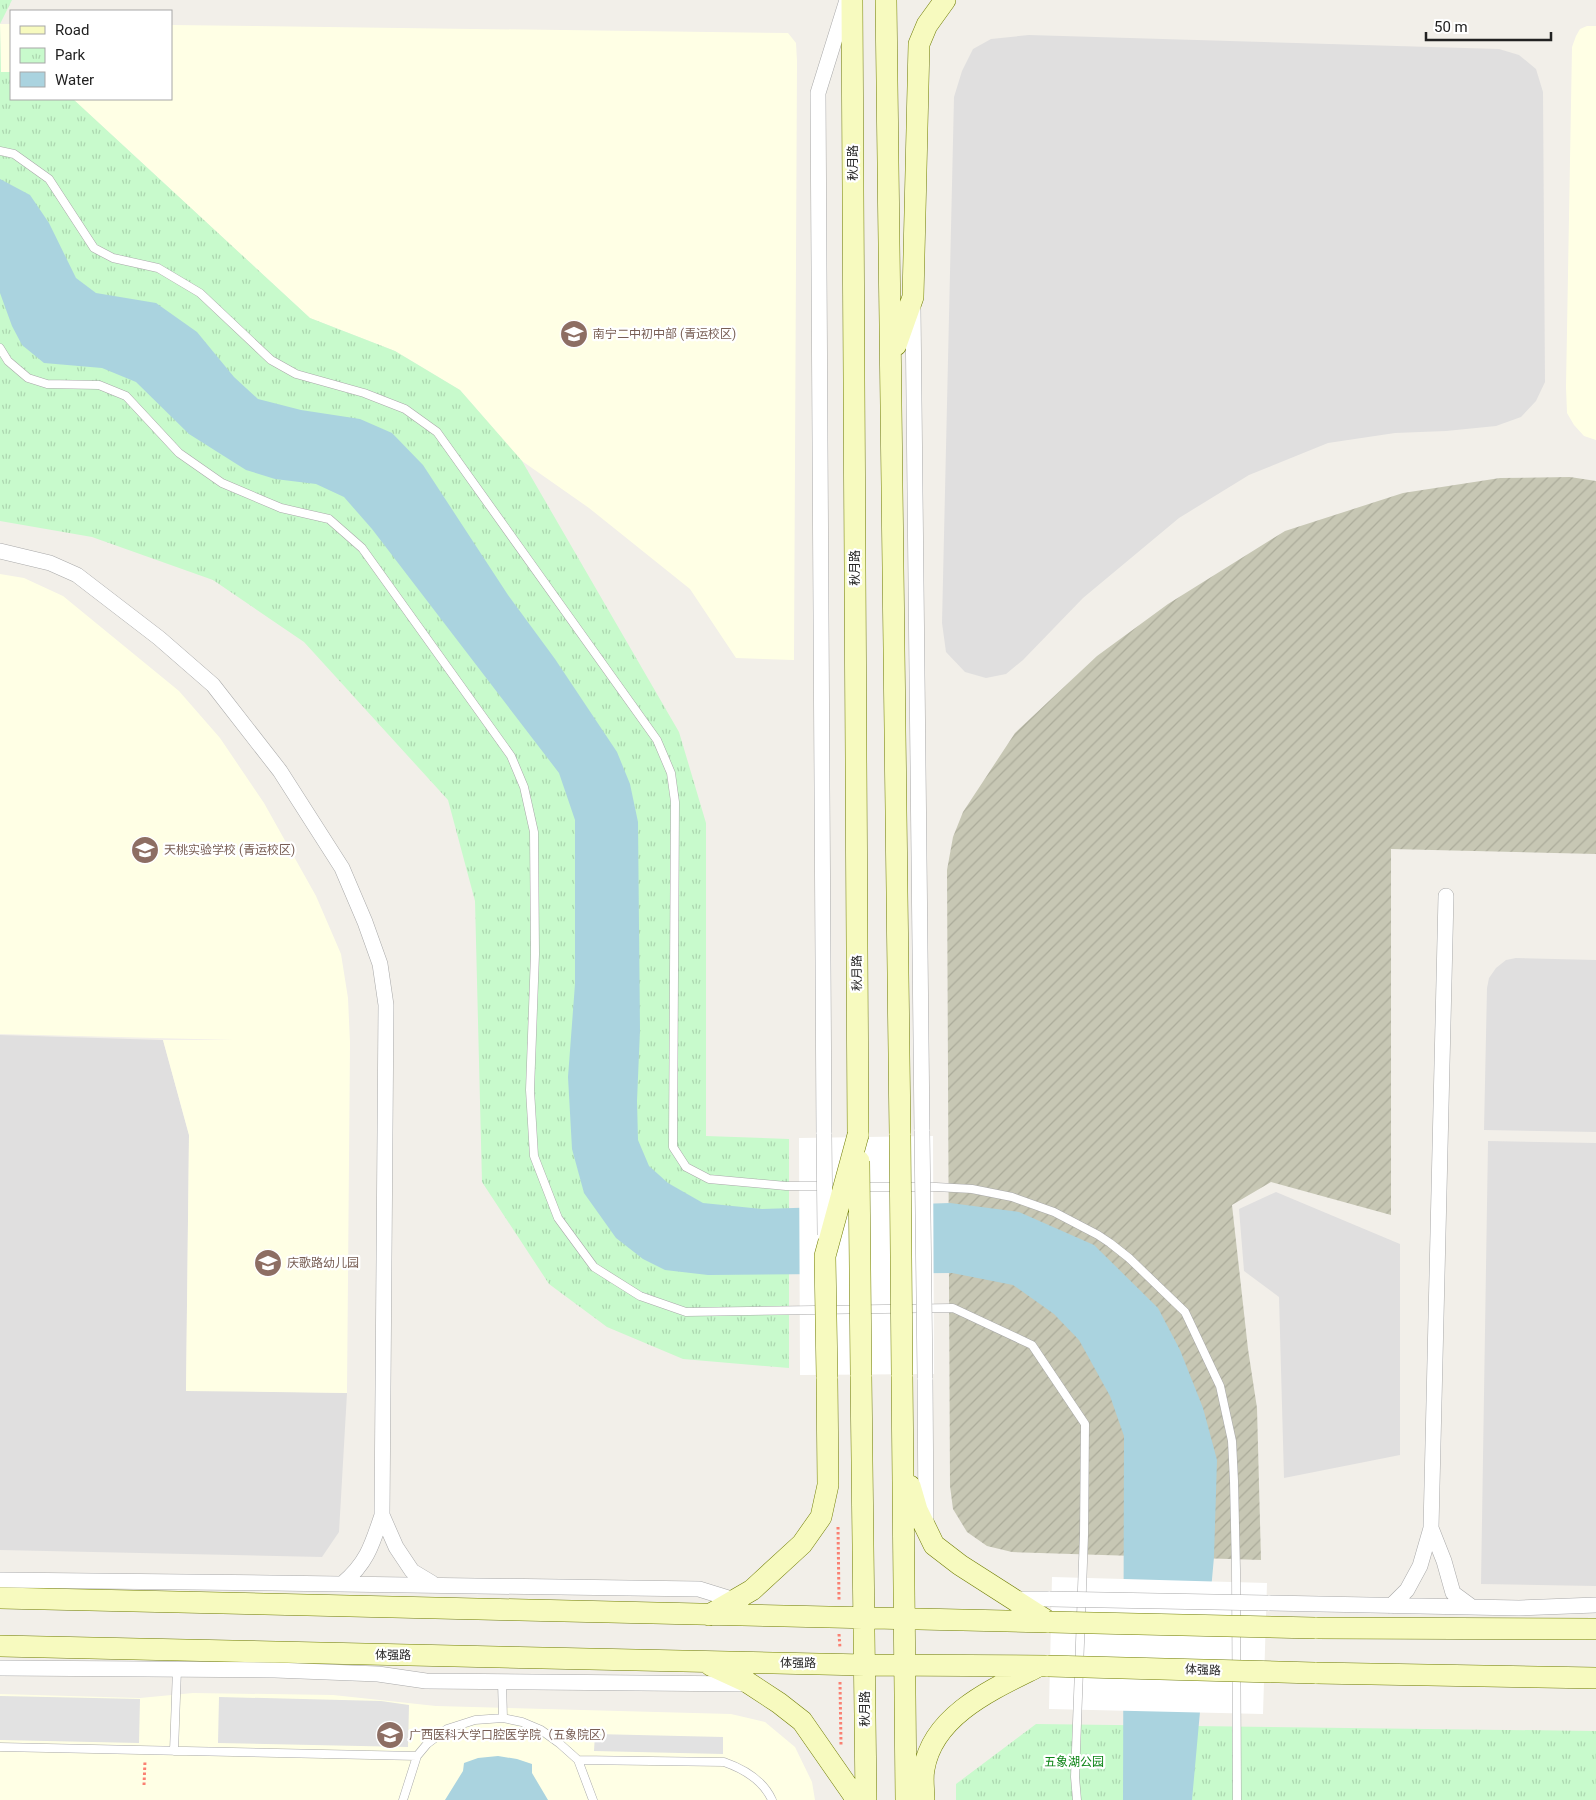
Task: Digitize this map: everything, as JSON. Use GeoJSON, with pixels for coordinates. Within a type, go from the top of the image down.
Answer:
{"type":"FeatureCollection","features":[{"type":"Feature","properties":{"kind":"main road","name":"秋月路"},"geometry":{"type":"LineString","coordinates":[[852,0],[858,1136],[866,1800]]}},
{"type":"Feature","properties":{"kind":"main road"},"geometry":{"type":"LineString","coordinates":[[886,0],[906,1800]]}},
{"type":"Feature","properties":{"kind":"main road"},"geometry":{"type":"LineString","coordinates":[[891,360],[913,296],[919,44],[927,25],[945,0]]}},
{"type":"Feature","properties":{"kind":"main road"},"geometry":{"type":"LineString","coordinates":[[709,1615],[752,1590],[802,1544],[821,1518],[828,1485],[825,1256],[858,1136]]}},
{"type":"Feature","properties":{"kind":"main road"},"geometry":{"type":"LineString","coordinates":[[903,1462],[918,1510],[934,1545],[960,1565],[1049,1622]]}},
{"type":"Feature","properties":{"kind":"main road"},"geometry":{"type":"LineString","coordinates":[[0,1598],[1316,1628],[1596,1629]]}},
{"type":"Feature","properties":{"kind":"main road","name":"体强路"},"geometry":{"type":"LineString","coordinates":[[0,1646],[865,1665],[1044,1665],[1315,1673],[1596,1678]]}},
{"type":"Feature","properties":{"kind":"main road"},"geometry":{"type":"LineString","coordinates":[[703,1661],[751,1684],[802,1721],[858,1800]]}},
{"type":"Feature","properties":{"kind":"main road"},"geometry":{"type":"LineString","coordinates":[[924,1800],[924,1769],[934,1739],[965,1707],[1003,1684],[1044,1665]]}},
{"type":"Feature","properties":{"kind":"street"},"geometry":{"type":"LineString","coordinates":[[825,1256],[818,94],[847,0]]}},
{"type":"Feature","properties":{"kind":"street"},"geometry":{"type":"LineString","coordinates":[[913,296],[926,1528]]}},
{"type":"Feature","properties":{"kind":"street"},"geometry":{"type":"LineString","coordinates":[[0,551],[50,563],[77,575],[160,638],[214,684],[280,771],[342,868],[365,922],[380,964],[386,1005],[382,1515],[372,1546],[357,1572],[342,1584]]}},
{"type":"Feature","properties":{"kind":"street"},"geometry":{"type":"LineString","coordinates":[[1391,1606],[1407,1590],[1420,1566],[1431,1528],[1446,896]]}},
{"type":"Feature","properties":{"kind":"street"},"geometry":{"type":"LineString","coordinates":[[382,1515],[396,1547],[412,1571],[433,1584]]}},
{"type":"Feature","properties":{"kind":"street"},"geometry":{"type":"LineString","coordinates":[[1431,1528],[1444,1560],[1453,1593],[1472,1607]]}},
{"type":"Feature","properties":{"kind":"street"},"geometry":{"type":"LineString","coordinates":[[0,1580],[433,1584],[699,1589],[788,1617]]}},
{"type":"Feature","properties":{"kind":"street"},"geometry":{"type":"LineString","coordinates":[[1012,1599],[1519,1608],[1596,1605]]}},
{"type":"Feature","properties":{"kind":"street"},"geometry":{"type":"LineString","coordinates":[[0,1668],[275,1670],[378,1674],[426,1681],[751,1684]]}},
{"type":"Feature","properties":{"kind":"lane"},"geometry":{"type":"LineString","coordinates":[[0,151],[14,154],[49,179],[94,248],[113,258],[158,268],[200,293],[271,360],[296,374],[364,393],[405,409],[437,432],[657,740],[671,773],[675,802],[673,1147],[686,1167],[709,1179],[786,1186],[945,1187],[972,1189],[1012,1197],[1054,1212],[1098,1234],[1129,1258],[1185,1312],[1220,1386],[1232,1441],[1236,1570],[1237,1800]]}},
{"type":"Feature","properties":{"kind":"lane"},"geometry":{"type":"LineString","coordinates":[[0,348],[8,362],[28,378],[48,384],[99,385],[126,396],[179,453],[222,483],[281,508],[329,520],[362,548],[511,756],[524,787],[534,832],[535,954],[530,1090],[534,1156],[558,1218],[594,1267],[640,1296],[686,1312],[953,1308],[1032,1345],[1086,1424],[1075,1777],[1076,1800]]}},
{"type":"Feature","properties":{"kind":"lane"},"geometry":{"type":"LineString","coordinates":[[174,1751],[177,1669]]}},
{"type":"Feature","properties":{"kind":"lane"},"geometry":{"type":"LineString","coordinates":[[502,1682],[503,1718]]}},
{"type":"Feature","properties":{"kind":"lane"},"geometry":{"type":"LineString","coordinates":[[403,1800],[417,1756],[427,1744],[447,1729],[474,1720],[503,1718],[522,1722],[541,1730],[560,1743],[578,1760],[592,1800]]}},
{"type":"Feature","properties":{"kind":"lane"},"geometry":{"type":"LineString","coordinates":[[0,1747],[417,1756]]}},
{"type":"Feature","properties":{"kind":"lane"},"geometry":{"type":"LineString","coordinates":[[578,1760],[724,1762],[742,1768],[767,1789],[772,1800]]}},
{"type":"Feature","properties":{"kind":"path"},"geometry":{"type":"LineString","coordinates":[[838,1523],[841,1750]]}},
{"type":"Feature","properties":{"kind":"path"},"geometry":{"type":"LineString","coordinates":[[144,1785],[145,1751]]}},
{"type":"Feature","properties":{"kind":"shaded area"},"geometry":{"type":"Polygon","coordinates":[[[0,24],[10,24],[10,72],[1,72],[0,24]]]}},
{"type":"Feature","properties":{"kind":"shaded area","name":"南宁二中初中部 (青运校区)"},"geometry":{"type":"Polygon","coordinates":[[[172,25],[788,33],[796,43],[797,61],[794,660],[736,658],[690,589],[589,508],[522,461],[460,390],[395,351],[310,318],[74,100],[172,100],[172,25]]]}},
{"type":"Feature","properties":{"kind":"shaded area"},"geometry":{"type":"Polygon","coordinates":[[[1587,26],[1596,26],[1596,440],[1584,436],[1574,425],[1567,413],[1566,387],[1572,47],[1580,29],[1587,26]]]}},
{"type":"Feature","properties":{"kind":"shaded area"},"geometry":{"type":"Polygon","coordinates":[[[1029,35],[1499,49],[1519,55],[1536,69],[1543,92],[1545,382],[1536,401],[1521,417],[1496,426],[1446,431],[1395,433],[1328,443],[1249,475],[1179,518],[1083,598],[1023,660],[1006,674],[986,678],[965,672],[946,652],[942,623],[954,97],[962,71],[973,49],[991,39],[1029,35]]]}},
{"type":"Feature","properties":{"kind":"shaded area"},"geometry":{"type":"Polygon","coordinates":[[[1570,477],[1596,481],[1596,854],[1391,849],[1391,1215],[1271,1182],[1232,1205],[1248,1349],[1257,1408],[1261,1560],[1012,1552],[987,1546],[967,1532],[953,1509],[950,1486],[947,870],[953,837],[963,812],[1015,733],[1097,656],[1168,604],[1285,531],[1403,493],[1500,478],[1570,477]]]}},
{"type":"Feature","properties":{"kind":"shaded area","name":"天桃实验学校 (青运校区)"},"geometry":{"type":"Polygon","coordinates":[[[0,574],[24,578],[63,596],[179,691],[220,738],[264,803],[316,896],[341,954],[348,998],[350,1043],[347,1393],[186,1391],[189,1135],[163,1040],[234,1040],[0,1034],[0,574]]]}},
{"type":"Feature","properties":{"kind":"shaded area"},"geometry":{"type":"Polygon","coordinates":[[[1516,958],[1596,960],[1596,1132],[1484,1130],[1487,988],[1489,978],[1496,968],[1506,960],[1516,958]]]}},
{"type":"Feature","properties":{"kind":"shaded area"},"geometry":{"type":"Polygon","coordinates":[[[0,1035],[163,1040],[189,1135],[186,1390],[347,1393],[339,1532],[322,1557],[0,1550],[0,1035]]]}},
{"type":"Feature","properties":{"kind":"shaded area"},"geometry":{"type":"Polygon","coordinates":[[[1488,1141],[1596,1143],[1596,1586],[1481,1584],[1488,1141]]]}},
{"type":"Feature","properties":{"kind":"shaded area"},"geometry":{"type":"Polygon","coordinates":[[[1276,1192],[1400,1244],[1400,1455],[1284,1478],[1279,1297],[1244,1271],[1239,1209],[1276,1192]]]}},
{"type":"Feature","properties":{"kind":"shaded area","name":"广西医科大学口腔医学院（五象院区）"},"geometry":{"type":"Polygon","coordinates":[[[193,1693],[333,1695],[436,1706],[731,1714],[765,1722],[795,1747],[812,1782],[815,1800],[0,1800],[0,1694],[140,1698],[193,1693]]]}},
{"type":"Feature","properties":{"kind":"shaded area"},"geometry":{"type":"Polygon","coordinates":[[[0,1696],[140,1699],[139,1743],[0,1740],[0,1696]]]}},
{"type":"Feature","properties":{"kind":"shaded area"},"geometry":{"type":"Polygon","coordinates":[[[219,1697],[381,1701],[409,1705],[408,1747],[218,1743],[219,1697]]]}},
{"type":"Feature","properties":{"kind":"shaded area"},"geometry":{"type":"Polygon","coordinates":[[[595,1734],[723,1737],[723,1754],[594,1751],[595,1734]]]}},
{"type":"Feature","properties":{"kind":"green space"},"geometry":{"type":"Polygon","coordinates":[[[0,0],[12,0],[0,24],[0,0]]]}},
{"type":"Feature","properties":{"kind":"green space"},"geometry":{"type":"Polygon","coordinates":[[[0,24],[1,72],[10,72],[10,100],[74,100],[310,318],[395,351],[460,390],[522,461],[679,732],[706,823],[706,1136],[789,1139],[789,1368],[683,1359],[607,1327],[549,1284],[482,1182],[475,901],[448,800],[304,642],[213,580],[92,537],[0,521],[0,24]]]}},
{"type":"Feature","properties":{"kind":"green space","name":"五象湖公园"},"geometry":{"type":"Polygon","coordinates":[[[1036,1724],[1596,1731],[1596,1800],[956,1800],[956,1784],[1036,1724]]]}},
{"type":"Feature","properties":{"kind":"water"},"geometry":{"type":"Polygon","coordinates":[[[0,179],[30,195],[49,223],[76,278],[96,293],[156,303],[197,332],[234,377],[258,399],[301,410],[360,419],[392,433],[423,465],[508,595],[555,659],[617,752],[630,784],[638,822],[640,1030],[637,1101],[638,1140],[649,1166],[668,1183],[703,1203],[762,1209],[950,1203],[1019,1212],[1094,1245],[1158,1308],[1180,1350],[1203,1408],[1217,1460],[1214,1557],[1192,1800],[1123,1800],[1124,1436],[1110,1396],[1079,1340],[1054,1314],[1013,1285],[952,1273],[708,1275],[665,1270],[643,1259],[616,1238],[584,1193],[572,1149],[568,1077],[575,984],[575,820],[559,773],[372,529],[344,497],[316,484],[275,479],[246,470],[189,434],[136,382],[102,368],[44,363],[22,345],[12,326],[0,293],[0,179]]]}},
{"type":"Feature","properties":{"kind":"water"},"geometry":{"type":"Polygon","coordinates":[[[498,1756],[532,1764],[532,1773],[548,1800],[445,1800],[463,1771],[464,1763],[478,1758],[498,1756]]]}},
{"type":"Feature","properties":{"kind":"pier"},"geometry":{"type":"Polygon","coordinates":[[[933,1136],[934,1374],[800,1375],[799,1138],[933,1136]]]}},
{"type":"Feature","properties":{"kind":"pier"},"geometry":{"type":"Polygon","coordinates":[[[1052,1577],[1267,1583],[1263,1714],[1049,1709],[1052,1577]]]}},
{"type":"Feature","properties":{"kind":"place","name":"南宁二中初中部 (青运校区)"},"geometry":{"type":"Point","coordinates":[574,334]}},
{"type":"Feature","properties":{"kind":"place","name":"天桃实验学校 (青运校区)"},"geometry":{"type":"Point","coordinates":[145,850]}},
{"type":"Feature","properties":{"kind":"place","name":"庆歌路幼儿园"},"geometry":{"type":"Point","coordinates":[268,1263]}},
{"type":"Feature","properties":{"kind":"place","name":"广西医科大学口腔医学院（五象院区）"},"geometry":{"type":"Point","coordinates":[390,1735]}}]}
